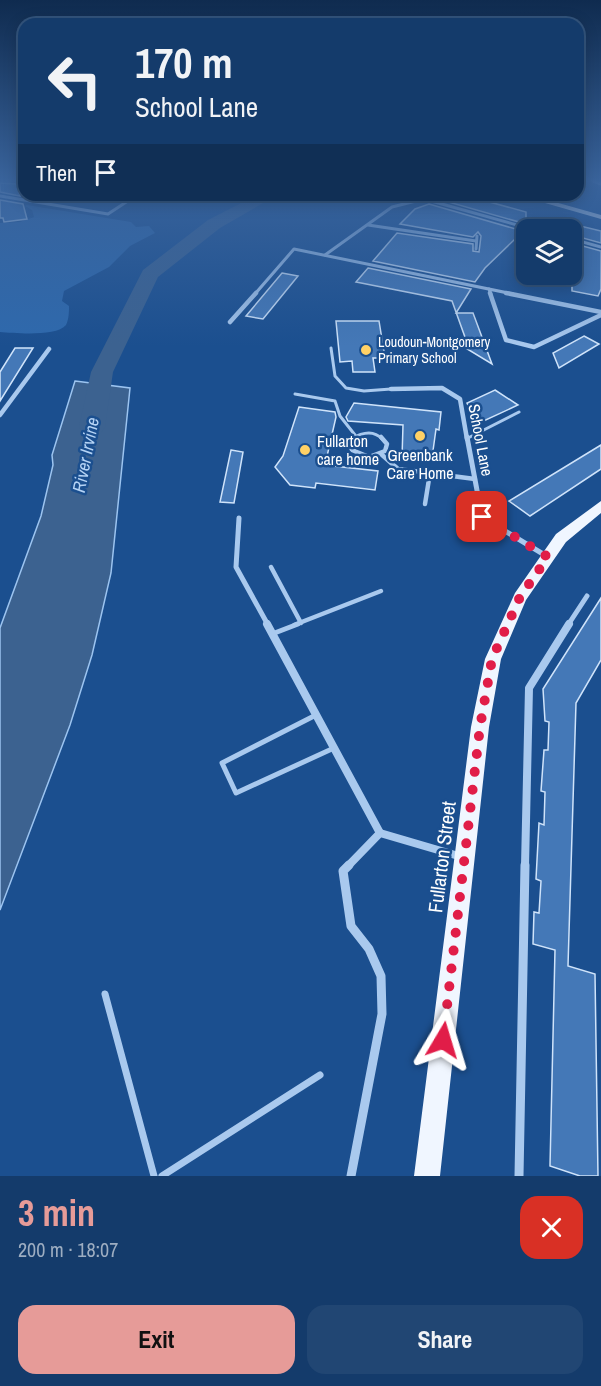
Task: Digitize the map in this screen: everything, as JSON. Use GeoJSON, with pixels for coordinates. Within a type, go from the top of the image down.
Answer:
{"type":"FeatureCollection","features":[{"type":"Feature","properties":{"kind":"main road","name":"Fullarton Street"},"geometry":{"type":"LineString","coordinates":[[427,1176],[480,727],[492,659],[520,597],[561,538],[601,506]]}},
{"type":"Feature","properties":{"kind":"street"},"geometry":{"type":"LineString","coordinates":[[325,255],[352,236]]}},
{"type":"Feature","properties":{"kind":"street"},"geometry":{"type":"LineString","coordinates":[[435,236],[476,241]]}},
{"type":"Feature","properties":{"kind":"street"},"geometry":{"type":"LineString","coordinates":[[476,249],[477,236]]}},
{"type":"Feature","properties":{"kind":"street"},"geometry":{"type":"LineString","coordinates":[[582,242],[601,248]]}},
{"type":"Feature","properties":{"kind":"street"},"geometry":{"type":"LineString","coordinates":[[230,322],[294,249],[601,314]]}},
{"type":"Feature","properties":{"kind":"street"},"geometry":{"type":"LineString","coordinates":[[489,289],[506,340],[534,347],[601,314]]}},
{"type":"Feature","properties":{"kind":"street"},"geometry":{"type":"LineString","coordinates":[[0,415],[49,349]]}},
{"type":"Feature","properties":{"kind":"street","name":"School Lane"},"geometry":{"type":"LineString","coordinates":[[391,389],[442,388],[460,399],[482,517],[548,557]]}},
{"type":"Feature","properties":{"kind":"street"},"geometry":{"type":"LineString","coordinates":[[239,518],[236,567],[380,833],[465,858]]}},
{"type":"Feature","properties":{"kind":"street"},"geometry":{"type":"LineString","coordinates":[[519,1176],[529,688],[587,596]]}},
{"type":"Feature","properties":{"kind":"street"},"geometry":{"type":"LineString","coordinates":[[351,1176],[381,1014],[381,976],[369,950],[351,926],[343,872],[380,833]]}},
{"type":"Feature","properties":{"kind":"lane"},"geometry":{"type":"LineString","coordinates":[[331,348],[333,375],[342,387],[360,391],[391,389]]}},
{"type":"Feature","properties":{"kind":"lane"},"geometry":{"type":"LineString","coordinates":[[295,394],[335,401],[340,416],[355,435]]}},
{"type":"Feature","properties":{"kind":"lane"},"geometry":{"type":"LineString","coordinates":[[468,438],[519,412]]}},
{"type":"Feature","properties":{"kind":"lane"},"geometry":{"type":"LineString","coordinates":[[366,432],[382,437],[387,448],[381,454],[369,457],[356,454],[349,442],[355,435],[366,432]]}},
{"type":"Feature","properties":{"kind":"lane"},"geometry":{"type":"LineString","coordinates":[[381,454],[398,470],[475,479]]}},
{"type":"Feature","properties":{"kind":"lane"},"geometry":{"type":"LineString","coordinates":[[425,504],[430,473]]}},
{"type":"Feature","properties":{"kind":"lane"},"geometry":{"type":"LineString","coordinates":[[271,567],[301,623]]}},
{"type":"Feature","properties":{"kind":"lane"},"geometry":{"type":"LineString","coordinates":[[272,634],[381,591]]}},
{"type":"Feature","properties":{"kind":"lane"},"geometry":{"type":"LineString","coordinates":[[316,715],[222,763],[237,793],[334,748]]}},
{"type":"Feature","properties":{"kind":"lane"},"geometry":{"type":"LineString","coordinates":[[105,994],[154,1176]]}},
{"type":"Feature","properties":{"kind":"lane"},"geometry":{"type":"LineString","coordinates":[[162,1176],[320,1075]]}},
{"type":"Feature","properties":{"kind":"shaded area"},"geometry":{"type":"Polygon","coordinates":[[[0,236],[149,236],[130,246],[109,267],[64,291],[62,301],[69,306],[69,313],[66,325],[61,329],[45,333],[0,332],[0,236]]]}},
{"type":"Feature","properties":{"kind":"water"},"geometry":{"type":"Polygon","coordinates":[[[75,381],[130,388],[111,573],[92,655],[70,725],[0,910],[0,628],[41,516],[53,465],[52,455],[75,381]]]}},
{"type":"Feature","properties":{"kind":"building"},"geometry":{"type":"Polygon","coordinates":[[[395,236],[417,236],[473,244],[473,251],[479,252],[481,236],[516,236],[516,239],[485,268],[475,282],[373,261],[395,236]]]}},
{"type":"Feature","properties":{"kind":"building"},"geometry":{"type":"Polygon","coordinates":[[[582,236],[601,236],[601,243],[582,238],[582,236]]]}},
{"type":"Feature","properties":{"kind":"building"},"geometry":{"type":"Polygon","coordinates":[[[582,246],[601,251],[601,289],[598,296],[572,291],[572,285],[582,285],[582,246]]]}},
{"type":"Feature","properties":{"kind":"building"},"geometry":{"type":"Polygon","coordinates":[[[368,268],[471,289],[456,313],[452,301],[356,282],[368,268]]]}},
{"type":"Feature","properties":{"kind":"building"},"geometry":{"type":"Polygon","coordinates":[[[282,273],[298,276],[263,319],[246,316],[282,273]]]}},
{"type":"Feature","properties":{"kind":"building"},"geometry":{"type":"Polygon","coordinates":[[[456,313],[473,313],[492,364],[459,344],[466,340],[456,313]]]}},
{"type":"Feature","properties":{"kind":"building"},"geometry":{"type":"Polygon","coordinates":[[[336,321],[379,321],[385,358],[373,358],[375,372],[353,372],[352,361],[340,362],[336,321]]]}},
{"type":"Feature","properties":{"kind":"building"},"geometry":{"type":"Polygon","coordinates":[[[584,336],[599,344],[559,368],[553,353],[584,336]]]}},
{"type":"Feature","properties":{"kind":"building"},"geometry":{"type":"Polygon","coordinates":[[[15,348],[33,348],[0,401],[0,372],[15,348]]]}},
{"type":"Feature","properties":{"kind":"building"},"geometry":{"type":"Polygon","coordinates":[[[495,390],[518,405],[477,424],[467,403],[495,390]]]}},
{"type":"Feature","properties":{"kind":"building","name":"Greenbank Care Home"},"geometry":{"type":"Polygon","coordinates":[[[354,403],[441,412],[432,458],[429,461],[402,458],[403,425],[348,421],[346,417],[354,403]]]}},
{"type":"Feature","properties":{"kind":"building","name":"Fullarton care home"},"geometry":{"type":"Polygon","coordinates":[[[299,407],[335,412],[336,417],[325,465],[378,471],[375,490],[316,483],[315,488],[290,485],[275,467],[283,456],[299,407]]]}},
{"type":"Feature","properties":{"kind":"building"},"geometry":{"type":"Polygon","coordinates":[[[601,445],[601,469],[530,516],[509,501],[601,445]]]}},
{"type":"Feature","properties":{"kind":"building"},"geometry":{"type":"Polygon","coordinates":[[[231,450],[243,452],[234,503],[220,502],[231,450]]]}},
{"type":"Feature","properties":{"kind":"building"},"geometry":{"type":"Polygon","coordinates":[[[601,598],[601,660],[576,703],[568,966],[595,974],[598,1176],[580,1176],[550,1166],[555,950],[533,944],[534,912],[539,913],[541,881],[536,879],[539,823],[544,825],[545,792],[541,791],[544,750],[548,750],[549,722],[545,721],[543,689],[601,598]]]}},
{"type":"Feature","properties":{"kind":"waterway","name":"River Irvine"},"geometry":{"type":"LineString","coordinates":[[92,427],[102,372],[150,274],[199,236]]}},
{"type":"Feature","properties":{"kind":"place","name":"Loudoun-Montgomery Primary School"},"geometry":{"type":"Point","coordinates":[366,350]}},
{"type":"Feature","properties":{"kind":"place","name":"Greenbank Care Home"},"geometry":{"type":"Point","coordinates":[420,436]}},
{"type":"Feature","properties":{"kind":"place","name":"Fullarton care home"},"geometry":{"type":"Point","coordinates":[305,450]}},
{"type":"Feature","properties":{"kind":"route"},"geometry":{"type":"LineString","coordinates":[[443,1040],[480,727],[492,659],[520,597],[548,557],[482,517]]}}]}
